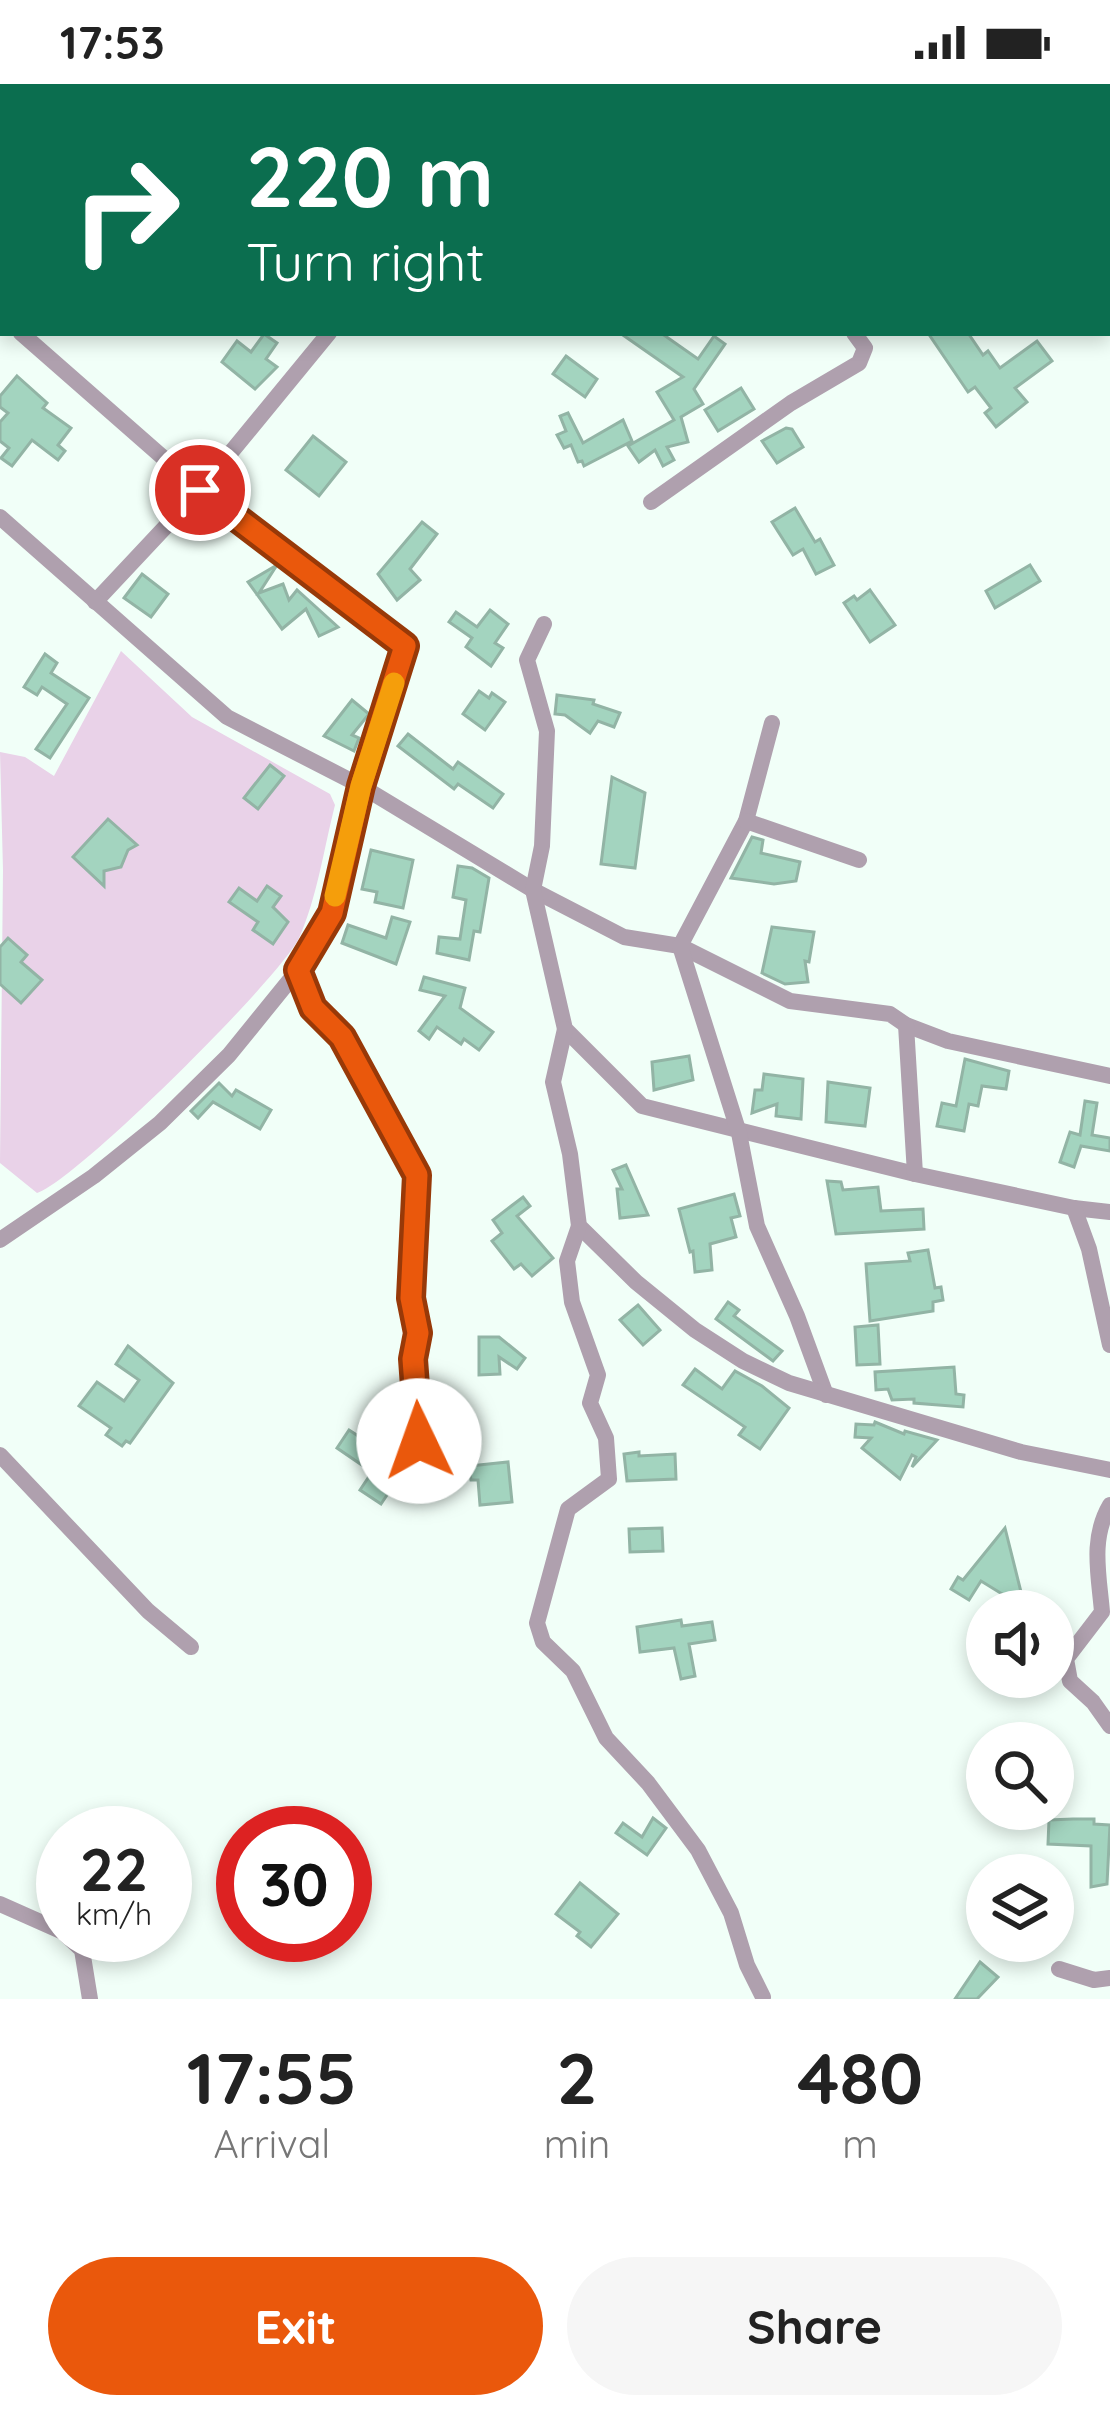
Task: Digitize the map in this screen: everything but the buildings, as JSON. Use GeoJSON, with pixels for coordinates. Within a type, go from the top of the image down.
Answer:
{"type":"FeatureCollection","features":[{"type":"Feature","properties":{"kind":"street"},"geometry":{"type":"LineString","coordinates":[[0,1240],[160,1124],[230,1055],[298,970],[332,913],[361,786],[405,646],[200,490],[24,336]]}},
{"type":"Feature","properties":{"kind":"street"},"geometry":{"type":"LineString","coordinates":[[95,602],[200,490],[327,336]]}},
{"type":"Feature","properties":{"kind":"street"},"geometry":{"type":"LineString","coordinates":[[651,502],[791,403],[860,363],[865,348],[856,336]]}},
{"type":"Feature","properties":{"kind":"street"},"geometry":{"type":"LineString","coordinates":[[0,517],[227,717],[361,786],[533,890],[624,937],[680,946],[790,1001],[890,1014],[948,1041],[1110,1076]]}},
{"type":"Feature","properties":{"kind":"street"},"geometry":{"type":"LineString","coordinates":[[544,624],[526,660],[547,731],[542,846],[533,890],[565,1029],[553,1082],[570,1154],[579,1226],[567,1261],[572,1302],[598,1376],[590,1403],[606,1438],[609,1479],[568,1508],[537,1623],[543,1642],[573,1671],[606,1738],[648,1783],[698,1850],[731,1913],[747,1965],[763,1996]]}},
{"type":"Feature","properties":{"kind":"street"},"geometry":{"type":"LineString","coordinates":[[772,723],[746,821],[680,946],[740,1133],[758,1226],[826,1395]]}},
{"type":"Feature","properties":{"kind":"street"},"geometry":{"type":"LineString","coordinates":[[746,821],[859,860]]}},
{"type":"Feature","properties":{"kind":"street"},"geometry":{"type":"LineString","coordinates":[[298,970],[313,1008],[342,1037],[417,1175],[411,1298],[418,1333],[413,1359],[419,1441]]}},
{"type":"Feature","properties":{"kind":"street"},"geometry":{"type":"LineString","coordinates":[[906,1025],[915,1174]]}},
{"type":"Feature","properties":{"kind":"street"},"geometry":{"type":"LineString","coordinates":[[565,1029],[642,1106],[915,1174],[1110,1212]]}},
{"type":"Feature","properties":{"kind":"street"},"geometry":{"type":"LineString","coordinates":[[1074,1208],[1089,1249],[1110,1345]]}},
{"type":"Feature","properties":{"kind":"street"},"geometry":{"type":"LineString","coordinates":[[579,1226],[636,1282],[743,1361],[826,1395],[1021,1452],[1110,1469]]}},
{"type":"Feature","properties":{"kind":"street"},"geometry":{"type":"LineString","coordinates":[[0,1455],[148,1612],[191,1647]]}},
{"type":"Feature","properties":{"kind":"street"},"geometry":{"type":"LineString","coordinates":[[1110,1505],[1100,1522],[1096,1554],[1102,1612],[1066,1660],[1070,1681],[1110,1726]]}},
{"type":"Feature","properties":{"kind":"street"},"geometry":{"type":"LineString","coordinates":[[0,1904],[36,1920]]}},
{"type":"Feature","properties":{"kind":"street"},"geometry":{"type":"LineString","coordinates":[[84,1962],[90,1999]]}},
{"type":"Feature","properties":{"kind":"street"},"geometry":{"type":"LineString","coordinates":[[1059,1969],[1094,1980],[1110,1978]]}},
{"type":"Feature","properties":{"kind":"shaded area"},"geometry":{"type":"Polygon","coordinates":[[[121,651],[192,717],[330,794],[335,805],[311,906],[284,960],[132,1118],[37,1193],[0,1163],[0,752],[25,757],[54,776],[121,651]]]}},
{"type":"Feature","properties":{"kind":"slow traffic"},"geometry":{"type":"LineString","coordinates":[[335,896],[361,786],[394,683]]}},
{"type":"Feature","properties":{"kind":"route"},"geometry":{"type":"LineString","coordinates":[[200,490],[405,646],[361,786],[332,913],[298,970],[313,1008],[342,1037],[417,1175],[411,1298],[418,1333],[413,1359],[419,1441]]}}]}
